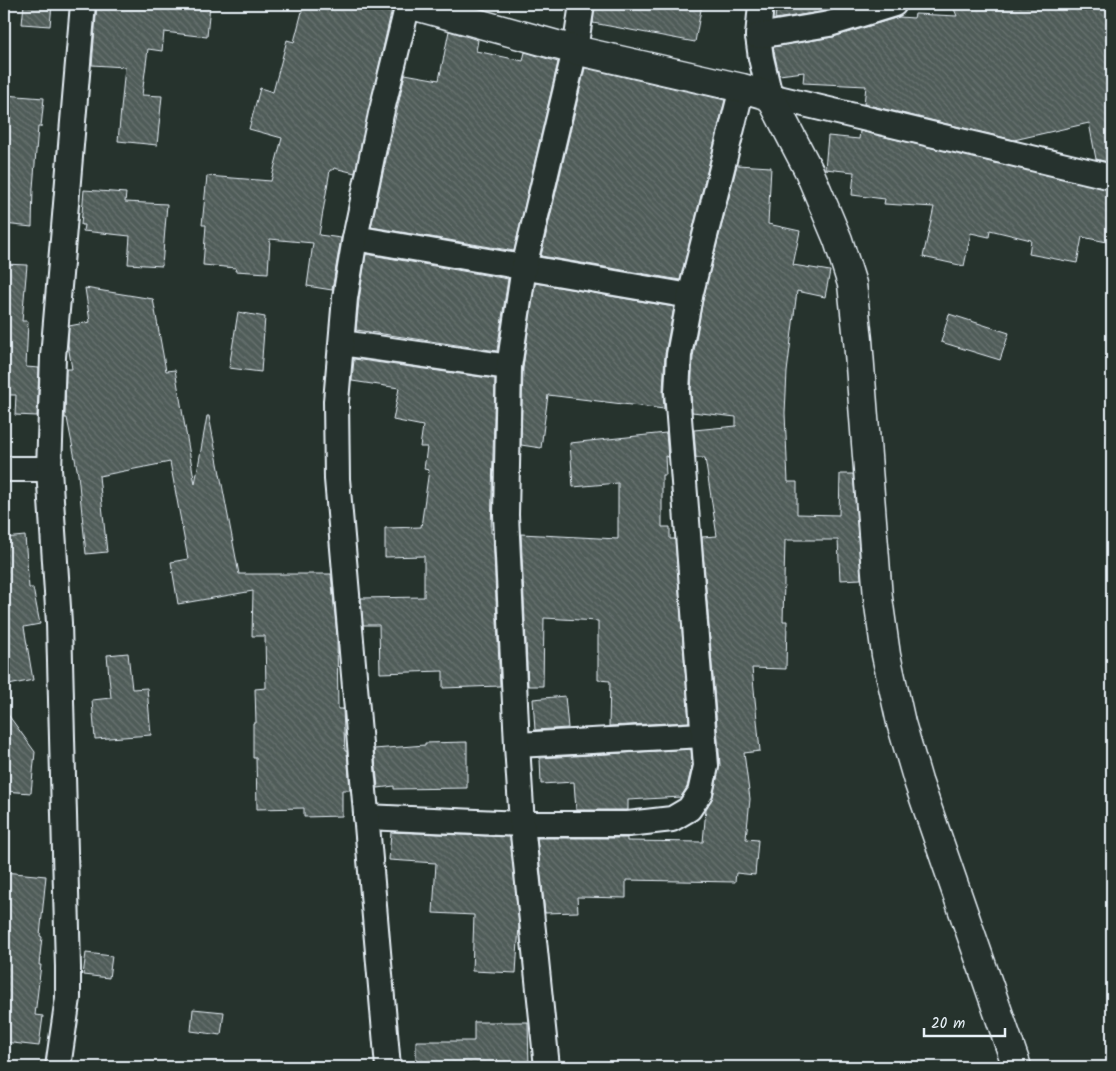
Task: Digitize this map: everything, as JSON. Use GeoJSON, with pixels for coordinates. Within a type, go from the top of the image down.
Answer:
{"type":"FeatureCollection","features":[{"type":"Feature","properties":{"kind":"street"},"geometry":{"type":"LineString","coordinates":[[58,1067],[68,998],[68,967],[59,623],[49,469],[53,357],[82,4]]}},
{"type":"Feature","properties":{"kind":"street"},"geometry":{"type":"LineString","coordinates":[[388,1067],[337,478],[336,401],[345,298],[355,238],[381,114],[408,4],[575,50],[1112,177]]}},
{"type":"Feature","properties":{"kind":"street"},"geometry":{"type":"LineString","coordinates":[[547,1067],[522,824],[517,746],[506,515],[509,367],[524,267],[575,50],[582,4]]}},
{"type":"Feature","properties":{"kind":"street"},"geometry":{"type":"LineString","coordinates":[[761,4],[758,36],[770,96],[809,171],[838,240],[852,284],[878,598],[886,655],[901,723],[918,781],[1017,1067]]}},
{"type":"Feature","properties":{"kind":"street"},"geometry":{"type":"LineString","coordinates":[[758,36],[829,24],[894,4]]}},
{"type":"Feature","properties":{"kind":"street"},"geometry":{"type":"LineString","coordinates":[[366,817],[522,824],[628,824],[672,819],[689,809],[700,793],[706,766],[677,392],[679,355],[690,296],[742,88]]}},
{"type":"Feature","properties":{"kind":"street"},"geometry":{"type":"LineString","coordinates":[[355,238],[690,296]]}},
{"type":"Feature","properties":{"kind":"street"},"geometry":{"type":"LineString","coordinates":[[342,343],[509,367]]}},
{"type":"Feature","properties":{"kind":"street"},"geometry":{"type":"LineString","coordinates":[[4,469],[49,469]]}},
{"type":"Feature","properties":{"kind":"street"},"geometry":{"type":"LineString","coordinates":[[517,746],[703,735]]}},
{"type":"Feature","properties":{"kind":"building"},"geometry":{"type":"Polygon","coordinates":[[[24,4],[52,4],[50,26],[22,24],[24,4]]]}},
{"type":"Feature","properties":{"kind":"building"},"geometry":{"type":"Polygon","coordinates":[[[97,4],[210,4],[207,37],[164,32],[162,51],[148,49],[142,95],[162,96],[157,145],[118,141],[125,67],[92,65],[97,4]]]}},
{"type":"Feature","properties":{"kind":"building"},"geometry":{"type":"Polygon","coordinates":[[[304,4],[393,4],[355,173],[334,168],[330,170],[319,235],[341,238],[332,290],[307,286],[313,243],[270,239],[268,273],[235,271],[236,268],[203,265],[206,225],[202,225],[207,176],[271,181],[282,138],[249,129],[260,88],[273,92],[287,40],[294,42],[304,4]]]}},
{"type":"Feature","properties":{"kind":"building"},"geometry":{"type":"Polygon","coordinates":[[[595,4],[702,4],[695,42],[593,23],[595,4]]]}},
{"type":"Feature","properties":{"kind":"building"},"geometry":{"type":"Polygon","coordinates":[[[777,4],[848,4],[826,11],[775,19],[777,4]]]}},
{"type":"Feature","properties":{"kind":"building"},"geometry":{"type":"Polygon","coordinates":[[[952,4],[1112,4],[1112,163],[1096,159],[1089,123],[1014,140],[864,104],[866,86],[803,83],[804,72],[779,75],[773,47],[833,37],[899,17],[914,18],[915,14],[957,16],[952,4]]]}},
{"type":"Feature","properties":{"kind":"building"},"geometry":{"type":"Polygon","coordinates":[[[449,31],[478,40],[476,51],[523,61],[525,52],[558,62],[514,251],[371,227],[405,74],[439,80],[449,31]]]}},
{"type":"Feature","properties":{"kind":"building"},"geometry":{"type":"Polygon","coordinates":[[[585,68],[725,100],[680,280],[541,256],[585,68]]]}},
{"type":"Feature","properties":{"kind":"building"},"geometry":{"type":"Polygon","coordinates":[[[4,95],[44,98],[41,127],[38,127],[32,227],[4,224],[4,95]]]}},
{"type":"Feature","properties":{"kind":"building"},"geometry":{"type":"Polygon","coordinates":[[[860,131],[1112,190],[1112,243],[1082,237],[1077,263],[1029,254],[1031,240],[990,230],[989,237],[971,233],[964,266],[923,257],[934,207],[884,204],[885,199],[852,195],[854,172],[825,169],[828,136],[859,139],[860,131]]]}},
{"type":"Feature","properties":{"kind":"building"},"geometry":{"type":"Polygon","coordinates":[[[737,165],[771,167],[768,224],[800,231],[793,265],[830,271],[825,297],[797,291],[787,372],[785,413],[788,482],[797,482],[797,514],[839,515],[840,474],[853,474],[861,579],[840,580],[838,540],[785,540],[783,621],[787,621],[786,669],[752,668],[760,751],[744,753],[750,799],[746,839],[758,840],[755,875],[736,873],[735,882],[626,880],[626,898],[577,897],[578,912],[545,913],[537,838],[627,838],[627,841],[703,842],[706,809],[713,796],[720,765],[702,537],[717,536],[705,458],[696,458],[694,430],[736,426],[736,417],[692,412],[691,392],[693,357],[703,299],[737,165]]]}},
{"type":"Feature","properties":{"kind":"building"},"geometry":{"type":"Polygon","coordinates":[[[84,190],[126,193],[125,202],[167,204],[162,266],[128,264],[130,236],[83,231],[84,225],[81,225],[84,190]]]}},
{"type":"Feature","properties":{"kind":"building"},"geometry":{"type":"Polygon","coordinates":[[[366,254],[508,279],[497,351],[356,330],[366,254]]]}},
{"type":"Feature","properties":{"kind":"building"},"geometry":{"type":"Polygon","coordinates":[[[4,264],[27,265],[22,321],[28,321],[26,367],[39,368],[37,416],[15,415],[16,395],[4,395],[4,264]]]}},
{"type":"Feature","properties":{"kind":"building"},"geometry":{"type":"Polygon","coordinates":[[[535,283],[674,307],[665,354],[664,409],[548,395],[541,448],[521,445],[523,368],[535,283]]]}},
{"type":"Feature","properties":{"kind":"building"},"geometry":{"type":"Polygon","coordinates":[[[85,288],[153,299],[166,371],[175,370],[195,484],[207,416],[209,416],[239,574],[331,574],[337,636],[338,709],[343,709],[345,751],[347,751],[350,790],[342,790],[342,816],[304,817],[304,808],[257,809],[256,758],[253,758],[253,723],[256,723],[255,689],[266,688],[265,636],[252,636],[253,591],[178,604],[171,562],[188,559],[170,462],[99,476],[107,552],[86,554],[78,474],[67,418],[65,418],[66,369],[72,369],[68,345],[69,326],[90,322],[85,288]]]}},
{"type":"Feature","properties":{"kind":"building"},"geometry":{"type":"Polygon","coordinates":[[[238,312],[265,317],[261,372],[229,368],[238,312]]]}},
{"type":"Feature","properties":{"kind":"building"},"geometry":{"type":"Polygon","coordinates":[[[949,314],[1009,333],[1000,360],[941,342],[949,314]]]}},
{"type":"Feature","properties":{"kind":"building"},"geometry":{"type":"Polygon","coordinates":[[[354,359],[495,379],[491,533],[493,533],[500,686],[443,688],[443,671],[380,673],[379,625],[363,625],[361,598],[424,597],[424,556],[385,557],[385,528],[421,527],[429,470],[424,469],[427,447],[420,447],[423,426],[393,420],[399,388],[352,381],[354,359]]]}},
{"type":"Feature","properties":{"kind":"building"},"geometry":{"type":"Polygon","coordinates":[[[666,433],[668,457],[665,456],[666,475],[662,475],[662,527],[670,527],[670,539],[675,539],[689,722],[609,726],[610,681],[598,680],[598,621],[544,618],[543,686],[528,686],[521,534],[618,539],[618,483],[573,487],[570,443],[666,433]]]}},
{"type":"Feature","properties":{"kind":"building"},"geometry":{"type":"Polygon","coordinates":[[[25,536],[29,588],[33,588],[40,624],[24,627],[33,680],[4,686],[4,538],[25,536]]]}},
{"type":"Feature","properties":{"kind":"building"},"geometry":{"type":"Polygon","coordinates":[[[128,653],[132,689],[147,688],[151,735],[95,739],[92,700],[111,698],[107,655],[128,653]]]}},
{"type":"Feature","properties":{"kind":"building"},"geometry":{"type":"Polygon","coordinates":[[[565,696],[568,728],[535,730],[533,699],[565,696]]]}},
{"type":"Feature","properties":{"kind":"building"},"geometry":{"type":"Polygon","coordinates":[[[4,709],[35,752],[31,793],[4,791],[4,709]]]}},
{"type":"Feature","properties":{"kind":"building"},"geometry":{"type":"Polygon","coordinates":[[[467,742],[467,788],[394,789],[394,786],[378,788],[374,749],[425,745],[425,743],[467,742]]]}},
{"type":"Feature","properties":{"kind":"building"},"geometry":{"type":"Polygon","coordinates":[[[691,749],[692,765],[687,787],[681,797],[628,800],[628,810],[576,810],[574,782],[541,784],[540,758],[691,749]]]}},
{"type":"Feature","properties":{"kind":"building"},"geometry":{"type":"Polygon","coordinates":[[[391,832],[510,837],[519,925],[516,973],[472,971],[474,915],[433,913],[436,863],[389,860],[391,832]]]}},
{"type":"Feature","properties":{"kind":"building"},"geometry":{"type":"Polygon","coordinates":[[[4,872],[46,876],[40,936],[42,937],[39,965],[41,965],[35,1015],[43,1016],[39,1046],[4,1042],[4,872]]]}},
{"type":"Feature","properties":{"kind":"building"},"geometry":{"type":"Polygon","coordinates":[[[86,953],[112,956],[109,978],[83,975],[86,953]]]}},
{"type":"Feature","properties":{"kind":"building"},"geometry":{"type":"Polygon","coordinates":[[[193,1009],[224,1012],[221,1035],[191,1031],[193,1009]]]}},
{"type":"Feature","properties":{"kind":"building"},"geometry":{"type":"Polygon","coordinates":[[[474,1022],[528,1022],[529,1067],[416,1067],[416,1041],[474,1041],[474,1022]]]}}]}
